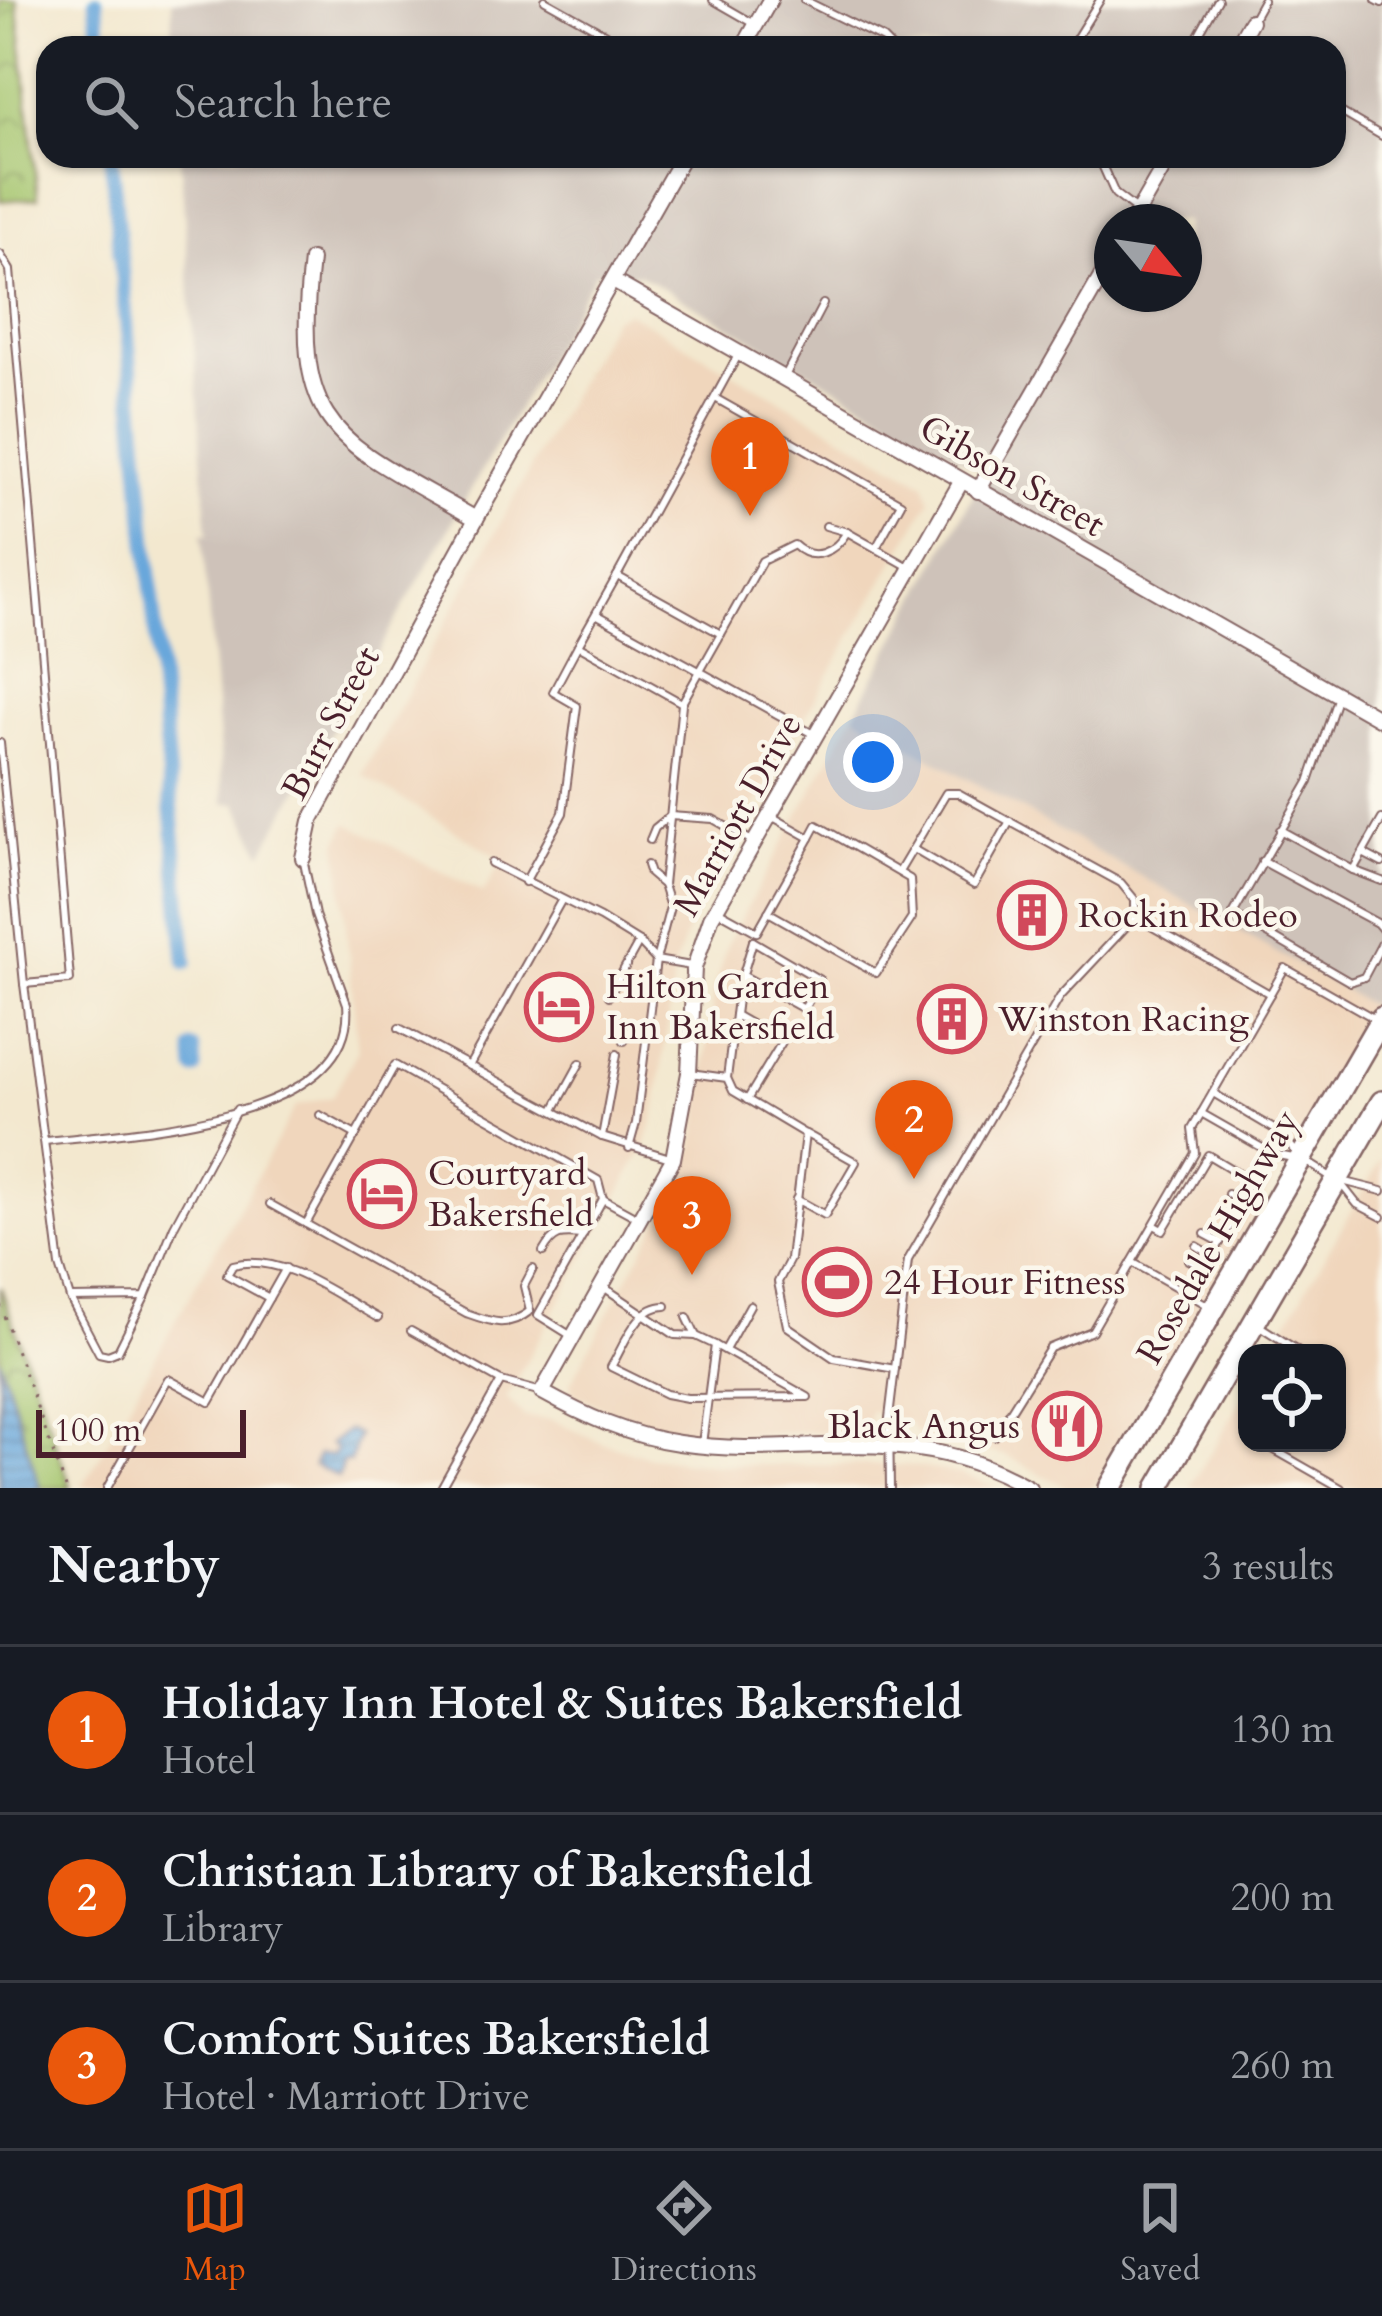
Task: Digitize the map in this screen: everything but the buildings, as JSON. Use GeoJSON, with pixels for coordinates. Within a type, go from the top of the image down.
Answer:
{"type":"FeatureCollection","features":[{"type":"Feature","properties":{"kind":"main road","name":"Rosedale Highway"},"geometry":{"type":"LineString","coordinates":[[1110,1488],[1381,1020]]}},
{"type":"Feature","properties":{"kind":"main road","name":"Rosedale Highway"},"geometry":{"type":"LineString","coordinates":[[1158,1488],[1382,1102]]}},
{"type":"Feature","properties":{"kind":"street"},"geometry":{"type":"LineString","coordinates":[[750,36],[770,0]]}},
{"type":"Feature","properties":{"kind":"street"},"geometry":{"type":"LineString","coordinates":[[1243,36],[1252,22]]}},
{"type":"Feature","properties":{"kind":"street","name":"Burr Street"},"geometry":{"type":"LineString","coordinates":[[303,858],[311,820],[676,168]]}},
{"type":"Feature","properties":{"kind":"street"},"geometry":{"type":"LineString","coordinates":[[1143,204],[1163,168]]}},
{"type":"Feature","properties":{"kind":"street"},"geometry":{"type":"LineString","coordinates":[[311,260],[305,316],[308,368],[312,388],[330,422],[363,454],[476,519]]}},
{"type":"Feature","properties":{"kind":"street","name":"Gibson Street"},"geometry":{"type":"LineString","coordinates":[[613,281],[1339,695],[1380,714]]}},
{"type":"Feature","properties":{"kind":"street"},"geometry":{"type":"LineString","coordinates":[[978,491],[1094,288]]}},
{"type":"Feature","properties":{"kind":"street","name":"Marriott Drive"},"geometry":{"type":"LineString","coordinates":[[542,1392],[673,1159],[689,1073],[694,967],[716,910],[962,482]]}},
{"type":"Feature","properties":{"kind":"street"},"geometry":{"type":"LineString","coordinates":[[542,1392],[614,1427],[702,1445],[890,1444],[975,1462],[1029,1488]]}},
{"type":"Feature","properties":{"kind":"lane"},"geometry":{"type":"LineString","coordinates":[[545,0],[610,36]]}},
{"type":"Feature","properties":{"kind":"lane"},"geometry":{"type":"LineString","coordinates":[[713,0],[757,25]]}},
{"type":"Feature","properties":{"kind":"lane"},"geometry":{"type":"LineString","coordinates":[[804,0],[877,36]]}},
{"type":"Feature","properties":{"kind":"lane"},"geometry":{"type":"LineString","coordinates":[[1078,36],[1100,0]]}},
{"type":"Feature","properties":{"kind":"lane"},"geometry":{"type":"LineString","coordinates":[[1198,36],[1218,0]]}},
{"type":"Feature","properties":{"kind":"lane"},"geometry":{"type":"LineString","coordinates":[[1252,22],[1263,0]]}},
{"type":"Feature","properties":{"kind":"lane"},"geometry":{"type":"LineString","coordinates":[[1346,115],[1382,136]]}},
{"type":"Feature","properties":{"kind":"lane"},"geometry":{"type":"LineString","coordinates":[[1104,168],[1124,204]]}},
{"type":"Feature","properties":{"kind":"lane"},"geometry":{"type":"LineString","coordinates":[[0,254],[10,270],[70,980],[24,983]]}},
{"type":"Feature","properties":{"kind":"lane"},"geometry":{"type":"LineString","coordinates":[[784,380],[823,304]]}},
{"type":"Feature","properties":{"kind":"lane"},"geometry":{"type":"LineString","coordinates":[[525,882],[563,813],[577,706],[553,692],[739,354]]}},
{"type":"Feature","properties":{"kind":"lane"},"geometry":{"type":"LineString","coordinates":[[715,398],[901,503],[876,548]]}},
{"type":"Feature","properties":{"kind":"lane"},"geometry":{"type":"LineString","coordinates":[[826,526],[847,532],[912,568]]}},
{"type":"Feature","properties":{"kind":"lane"},"geometry":{"type":"LineString","coordinates":[[794,545],[803,553],[819,555],[840,544],[847,532]]}},
{"type":"Feature","properties":{"kind":"lane"},"geometry":{"type":"LineString","coordinates":[[629,1148],[656,960],[670,907],[663,885],[682,703],[762,561],[794,545],[802,535]]}},
{"type":"Feature","properties":{"kind":"lane"},"geometry":{"type":"LineString","coordinates":[[617,576],[721,634]]}},
{"type":"Feature","properties":{"kind":"lane"},"geometry":{"type":"LineString","coordinates":[[596,614],[816,736]]}},
{"type":"Feature","properties":{"kind":"lane"},"geometry":{"type":"LineString","coordinates":[[578,645],[682,703]]}},
{"type":"Feature","properties":{"kind":"lane"},"geometry":{"type":"LineString","coordinates":[[1339,695],[1309,782],[1232,914],[1350,982],[1364,977],[1382,944]]}},
{"type":"Feature","properties":{"kind":"lane"},"geometry":{"type":"LineString","coordinates":[[0,742],[60,1266],[70,1298],[99,1353],[118,1351],[174,1226],[237,1109]]}},
{"type":"Feature","properties":{"kind":"lane"},"geometry":{"type":"LineString","coordinates":[[890,1488],[895,1369],[908,1260],[1060,998],[1135,917],[1135,901],[1121,883],[958,793],[946,793],[899,872]]}},
{"type":"Feature","properties":{"kind":"lane"},"geometry":{"type":"LineString","coordinates":[[770,815],[810,838]]}},
{"type":"Feature","properties":{"kind":"lane"},"geometry":{"type":"LineString","coordinates":[[650,840],[655,828],[670,816],[713,819],[755,842]]}},
{"type":"Feature","properties":{"kind":"lane"},"geometry":{"type":"LineString","coordinates":[[1353,870],[1382,820]]}},
{"type":"Feature","properties":{"kind":"lane"},"geometry":{"type":"LineString","coordinates":[[913,849],[974,885],[1010,821]]}},
{"type":"Feature","properties":{"kind":"lane"},"geometry":{"type":"LineString","coordinates":[[768,912],[876,973],[912,918],[910,879],[817,825],[768,912],[753,941],[735,1015],[727,1078],[733,1091],[856,1162],[825,1215],[796,1199]]}},
{"type":"Feature","properties":{"kind":"lane"},"geometry":{"type":"LineString","coordinates":[[1280,830],[1382,881]]}},
{"type":"Feature","properties":{"kind":"lane"},"geometry":{"type":"LineString","coordinates":[[1363,853],[1382,863]]}},
{"type":"Feature","properties":{"kind":"lane","name":"Burr Street"},"geometry":{"type":"LineString","coordinates":[[45,1141],[188,1125],[302,1086],[320,1075],[344,1042],[347,1004],[315,915],[303,858]]}},
{"type":"Feature","properties":{"kind":"lane"},"geometry":{"type":"LineString","coordinates":[[1262,861],[1382,928]]}},
{"type":"Feature","properties":{"kind":"lane"},"geometry":{"type":"LineString","coordinates":[[491,863],[639,942],[656,960],[694,967]]}},
{"type":"Feature","properties":{"kind":"lane"},"geometry":{"type":"LineString","coordinates":[[647,865],[663,885]]}},
{"type":"Feature","properties":{"kind":"lane"},"geometry":{"type":"LineString","coordinates":[[468,1066],[560,901]]}},
{"type":"Feature","properties":{"kind":"lane"},"geometry":{"type":"LineString","coordinates":[[716,910],[757,932]]}},
{"type":"Feature","properties":{"kind":"lane"},"geometry":{"type":"LineString","coordinates":[[1135,917],[1270,994]]}},
{"type":"Feature","properties":{"kind":"lane"},"geometry":{"type":"LineString","coordinates":[[742,975],[804,1009],[820,980],[753,941]]}},
{"type":"Feature","properties":{"kind":"lane"},"geometry":{"type":"LineString","coordinates":[[609,996],[639,942]]}},
{"type":"Feature","properties":{"kind":"lane"},"geometry":{"type":"LineString","coordinates":[[995,1436],[1050,1348],[1092,1331],[1195,1154],[1192,1130],[1285,968],[1381,1020]]}},
{"type":"Feature","properties":{"kind":"lane"},"geometry":{"type":"LineString","coordinates":[[735,1015],[782,1042],[747,1100]]}},
{"type":"Feature","properties":{"kind":"lane"},"geometry":{"type":"LineString","coordinates":[[399,1028],[602,1137],[673,1159]]}},
{"type":"Feature","properties":{"kind":"lane"},"geometry":{"type":"LineString","coordinates":[[624,1041],[629,1033],[647,1033]]}},
{"type":"Feature","properties":{"kind":"lane"},"geometry":{"type":"LineString","coordinates":[[602,1137],[617,1054]]}},
{"type":"Feature","properties":{"kind":"lane"},"geometry":{"type":"LineString","coordinates":[[554,1110],[580,1064]]}},
{"type":"Feature","properties":{"kind":"lane"},"geometry":{"type":"LineString","coordinates":[[270,1204],[466,1313],[499,1324],[534,1313],[603,1198],[598,1180],[395,1065],[306,1224]]}},
{"type":"Feature","properties":{"kind":"lane"},"geometry":{"type":"LineString","coordinates":[[689,1073],[727,1078]]}},
{"type":"Feature","properties":{"kind":"lane"},"geometry":{"type":"LineString","coordinates":[[1214,1093],[1279,1132],[1302,1160]]}},
{"type":"Feature","properties":{"kind":"lane"},"geometry":{"type":"LineString","coordinates":[[1201,1113],[1273,1154],[1302,1160],[1339,1181],[1382,1191]]}},
{"type":"Feature","properties":{"kind":"lane"},"geometry":{"type":"LineString","coordinates":[[320,1115],[356,1135]]}},
{"type":"Feature","properties":{"kind":"lane"},"geometry":{"type":"LineString","coordinates":[[805,1134],[790,1259],[778,1282],[787,1326],[834,1358],[895,1369]]}},
{"type":"Feature","properties":{"kind":"lane"},"geometry":{"type":"LineString","coordinates":[[1189,1260],[1204,1268],[1243,1204],[1245,1177],[1208,1155],[1195,1154]]}},
{"type":"Feature","properties":{"kind":"lane"},"geometry":{"type":"LineString","coordinates":[[1163,1244],[1166,1229],[1208,1155]]}},
{"type":"Feature","properties":{"kind":"lane"},"geometry":{"type":"LineString","coordinates":[[1339,1181],[1358,1204],[1382,1216]]}},
{"type":"Feature","properties":{"kind":"lane"},"geometry":{"type":"LineString","coordinates":[[1228,1194],[1243,1204]]}},
{"type":"Feature","properties":{"kind":"lane"},"geometry":{"type":"LineString","coordinates":[[603,1198],[639,1219]]}},
{"type":"Feature","properties":{"kind":"lane"},"geometry":{"type":"LineString","coordinates":[[1154,1225],[1166,1229]]}},
{"type":"Feature","properties":{"kind":"lane"},"geometry":{"type":"LineString","coordinates":[[542,1252],[560,1232],[583,1235]]}},
{"type":"Feature","properties":{"kind":"lane"},"geometry":{"type":"LineString","coordinates":[[1205,1234],[1220,1242]]}},
{"type":"Feature","properties":{"kind":"lane"},"geometry":{"type":"LineString","coordinates":[[1198,1246],[1212,1255]]}},
{"type":"Feature","properties":{"kind":"lane"},"geometry":{"type":"LineString","coordinates":[[1132,1262],[1215,1309]]}},
{"type":"Feature","properties":{"kind":"lane"},"geometry":{"type":"LineString","coordinates":[[269,1298],[227,1275],[233,1265],[286,1268],[379,1318]]}},
{"type":"Feature","properties":{"kind":"lane"},"geometry":{"type":"LineString","coordinates":[[107,1488],[168,1379],[210,1402],[286,1268]]}},
{"type":"Feature","properties":{"kind":"lane"},"geometry":{"type":"LineString","coordinates":[[533,1269],[524,1286],[534,1313],[573,1337]]}},
{"type":"Feature","properties":{"kind":"lane"},"geometry":{"type":"LineString","coordinates":[[602,1286],[642,1314],[675,1335],[696,1336],[808,1397],[707,1400],[666,1394],[611,1367],[642,1314],[656,1305],[666,1306]]}},
{"type":"Feature","properties":{"kind":"lane"},"geometry":{"type":"LineString","coordinates":[[70,1298],[145,1297]]}},
{"type":"Feature","properties":{"kind":"lane"},"geometry":{"type":"LineString","coordinates":[[725,1351],[750,1305]]}},
{"type":"Feature","properties":{"kind":"lane"},"geometry":{"type":"LineString","coordinates":[[687,1317],[696,1336]]}},
{"type":"Feature","properties":{"kind":"lane"},"geometry":{"type":"LineString","coordinates":[[1255,1323],[1288,1344]]}},
{"type":"Feature","properties":{"kind":"lane"},"geometry":{"type":"LineString","coordinates":[[411,1331],[501,1381],[542,1392]]}},
{"type":"Feature","properties":{"kind":"lane"},"geometry":{"type":"LineString","coordinates":[[702,1445],[715,1345]]}},
{"type":"Feature","properties":{"kind":"lane"},"geometry":{"type":"LineString","coordinates":[[441,1488],[501,1381]]}},
{"type":"Feature","properties":{"kind":"lane"},"geometry":{"type":"LineString","coordinates":[[1278,1452],[1341,1488]]}},
{"type":"Feature","properties":{"kind":"path"},"geometry":{"type":"LineString","coordinates":[[0,1305],[66,1488]]}},
{"type":"Feature","properties":{"kind":"shaded area"},"geometry":{"type":"Polygon","coordinates":[[[172,0],[1382,0],[1382,995],[1375,1008],[854,715],[985,473],[639,274],[596,272],[262,853],[237,803],[224,803],[202,533],[208,535],[181,168],[1346,168],[1346,36],[172,36],[172,0]]]}},
{"type":"Feature","properties":{"kind":"shaded area"},"geometry":{"type":"Polygon","coordinates":[[[628,312],[925,483],[930,500],[695,907],[675,965],[656,1111],[646,1145],[506,1398],[525,1417],[552,1420],[649,1457],[713,1465],[907,1465],[961,1474],[998,1488],[82,1488],[296,1106],[332,1097],[358,1050],[338,843],[347,823],[483,893],[503,860],[362,775],[613,318],[628,312]]]}},
{"type":"Feature","properties":{"kind":"shaded area"},"geometry":{"type":"Polygon","coordinates":[[[854,715],[1375,1008],[1093,1488],[1068,1488],[1007,1456],[916,1433],[907,1420],[888,1420],[870,1410],[868,1425],[859,1431],[702,1434],[655,1426],[573,1393],[571,1382],[688,1167],[698,1127],[715,985],[728,942],[854,715]]]}},
{"type":"Feature","properties":{"kind":"shaded area"},"geometry":{"type":"Polygon","coordinates":[[[1382,1158],[1382,1488],[1190,1488],[1238,1406],[1238,1452],[1346,1452],[1346,1344],[1274,1344],[1382,1158]]]}},
{"type":"Feature","properties":{"kind":"green space"},"geometry":{"type":"Polygon","coordinates":[[[0,0],[17,0],[38,198],[0,201],[0,0]]]}},
{"type":"Feature","properties":{"kind":"green space"},"geometry":{"type":"Polygon","coordinates":[[[0,1286],[70,1484],[71,1488],[0,1488],[0,1286]]]}},
{"type":"Feature","properties":{"kind":"water"},"geometry":{"type":"Polygon","coordinates":[[[0,1359],[40,1488],[0,1488],[0,1359]]]}},
{"type":"Feature","properties":{"kind":"water"},"geometry":{"type":"Polygon","coordinates":[[[348,1430],[358,1435],[350,1462],[343,1461],[338,1477],[314,1465],[318,1455],[333,1456],[336,1449],[330,1444],[348,1430]]]}},
{"type":"Feature","properties":{"kind":"waterway"},"geometry":{"type":"LineString","coordinates":[[96,0],[100,36]]}},
{"type":"Feature","properties":{"kind":"waterway"},"geometry":{"type":"LineString","coordinates":[[112,168],[186,962]]}},
{"type":"Feature","properties":{"kind":"waterway"},"geometry":{"type":"LineString","coordinates":[[193,1049],[195,1069]]}},
{"type":"Feature","properties":{"kind":"place","name":"Holiday Inn Hotel & Suites Bakersfield"},"geometry":{"type":"Point","coordinates":[750,516]}},
{"type":"Feature","properties":{"kind":"place","name":"Rockin Rodeo"},"geometry":{"type":"Point","coordinates":[1032,915]}},
{"type":"Feature","properties":{"kind":"place","name":"Hilton Garden Inn Bakersfield"},"geometry":{"type":"Point","coordinates":[559,1007]}},
{"type":"Feature","properties":{"kind":"place","name":"Winston Racing"},"geometry":{"type":"Point","coordinates":[952,1019]}},
{"type":"Feature","properties":{"kind":"place","name":"Christian Library of Bakersfield"},"geometry":{"type":"Point","coordinates":[914,1179]}},
{"type":"Feature","properties":{"kind":"place","name":"Courtyard Bakersfield"},"geometry":{"type":"Point","coordinates":[382,1194]}},
{"type":"Feature","properties":{"kind":"place","name":"Comfort Suites Bakersfield"},"geometry":{"type":"Point","coordinates":[692,1275]}},
{"type":"Feature","properties":{"kind":"place","name":"24 Hour Fitness"},"geometry":{"type":"Point","coordinates":[837,1282]}},
{"type":"Feature","properties":{"kind":"place","name":"Black Angus"},"geometry":{"type":"Point","coordinates":[1067,1426]}}]}
